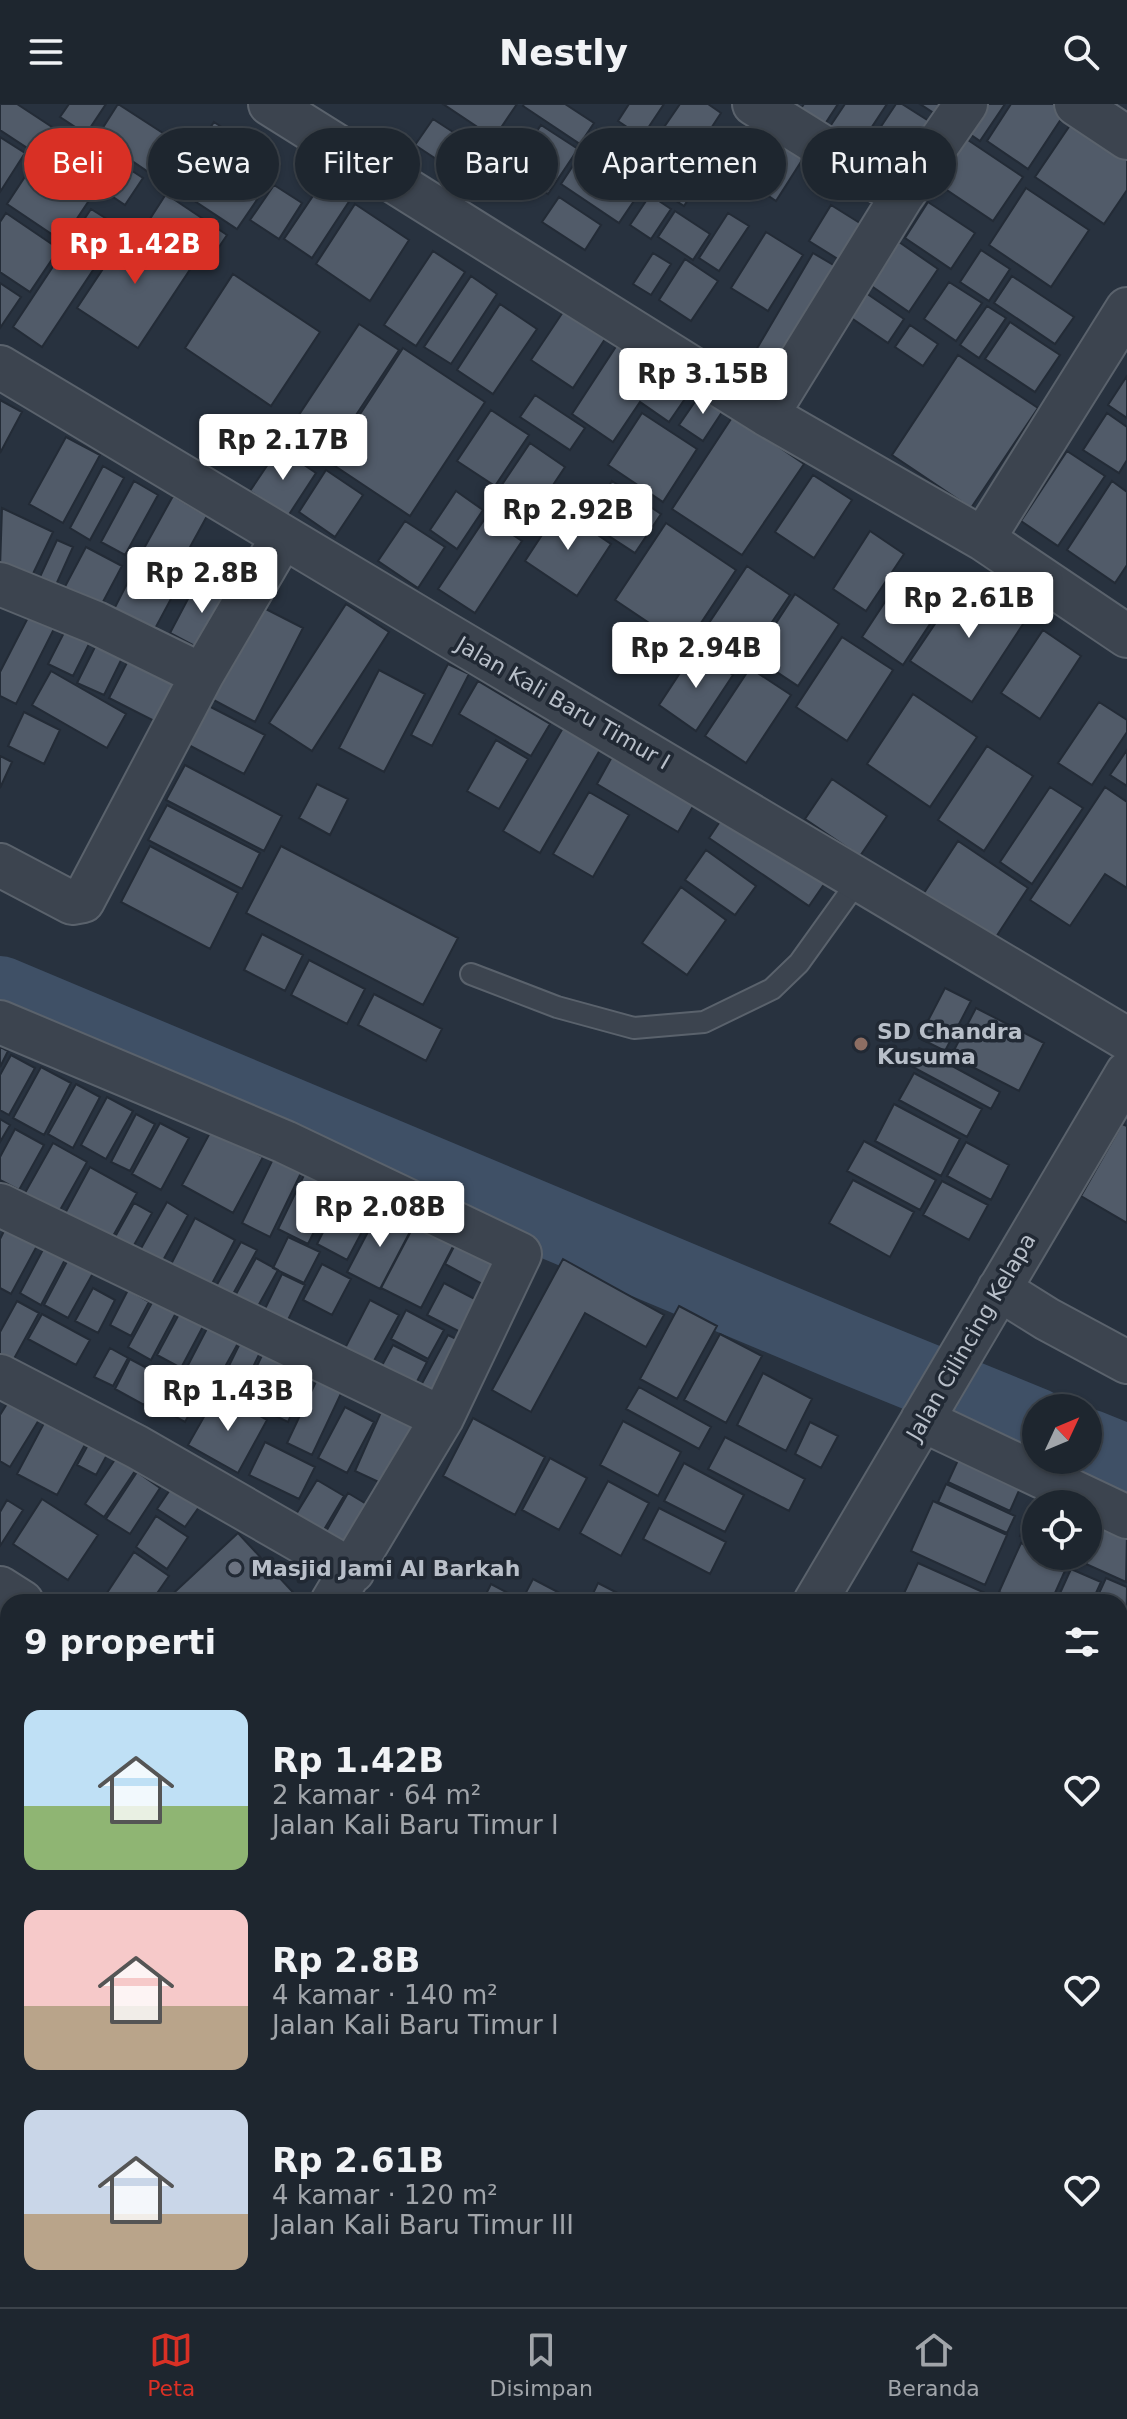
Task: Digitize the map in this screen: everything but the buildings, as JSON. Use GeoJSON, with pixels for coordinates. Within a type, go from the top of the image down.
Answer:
{"type":"FeatureCollection","features":[{"type":"Feature","properties":{"kind":"street"},"geometry":{"type":"LineString","coordinates":[[270,104],[767,415],[983,539],[1127,636]]}},
{"type":"Feature","properties":{"kind":"street"},"geometry":{"type":"LineString","coordinates":[[754,104],[802,134]]}},
{"type":"Feature","properties":{"kind":"street"},"geometry":{"type":"LineString","coordinates":[[949,128],[966,104]]}},
{"type":"Feature","properties":{"kind":"street"},"geometry":{"type":"LineString","coordinates":[[1076,104],[1127,138]]}},
{"type":"Feature","properties":{"kind":"street"},"geometry":{"type":"LineString","coordinates":[[767,415],[900,200]]}},
{"type":"Feature","properties":{"kind":"street"},"geometry":{"type":"LineString","coordinates":[[983,539],[1127,309]]}},
{"type":"Feature","properties":{"kind":"street","name":"Jalan Kali Baru Timur I"},"geometry":{"type":"LineString","coordinates":[[0,367],[282,538],[1127,1039]]}},
{"type":"Feature","properties":{"kind":"street"},"geometry":{"type":"LineString","coordinates":[[0,865],[72,903],[83,901],[202,675],[282,538]]}},
{"type":"Feature","properties":{"kind":"street"},"geometry":{"type":"LineString","coordinates":[[0,584],[96,623],[202,675]]}},
{"type":"Feature","properties":{"kind":"street"},"geometry":{"type":"LineString","coordinates":[[0,1022],[285,1142],[520,1254],[442,1418],[342,1587],[137,1447],[0,1376]]}},
{"type":"Feature","properties":{"kind":"street","name":"Jalan Cilincing Kelapa"},"geometry":{"type":"LineString","coordinates":[[820,1594],[1127,1073]]}},
{"type":"Feature","properties":{"kind":"street"},"geometry":{"type":"LineString","coordinates":[[0,1205],[442,1418]]}},
{"type":"Feature","properties":{"kind":"street"},"geometry":{"type":"LineString","coordinates":[[994,1298],[1047,1319],[1127,1362]]}},
{"type":"Feature","properties":{"kind":"street"},"geometry":{"type":"LineString","coordinates":[[927,1411],[1127,1517]]}},
{"type":"Feature","properties":{"kind":"lane"},"geometry":{"type":"LineString","coordinates":[[471,974],[557,1007],[634,1028],[704,1022],[772,989],[799,963],[860,878]]}},
{"type":"Feature","properties":{"kind":"waterway"},"geometry":{"type":"LineString","coordinates":[[0,992],[1022,1418]]}},
{"type":"Feature","properties":{"kind":"waterway"},"geometry":{"type":"LineString","coordinates":[[1102,1451],[1127,1461]]}},
{"type":"Feature","properties":{"kind":"place","name":"SD Chandra Kusuma"},"geometry":{"type":"Point","coordinates":[861,1044]}},
{"type":"Feature","properties":{"kind":"place","name":"Masjid Jami Al Barkah"},"geometry":{"type":"Point","coordinates":[235,1568]}}]}
